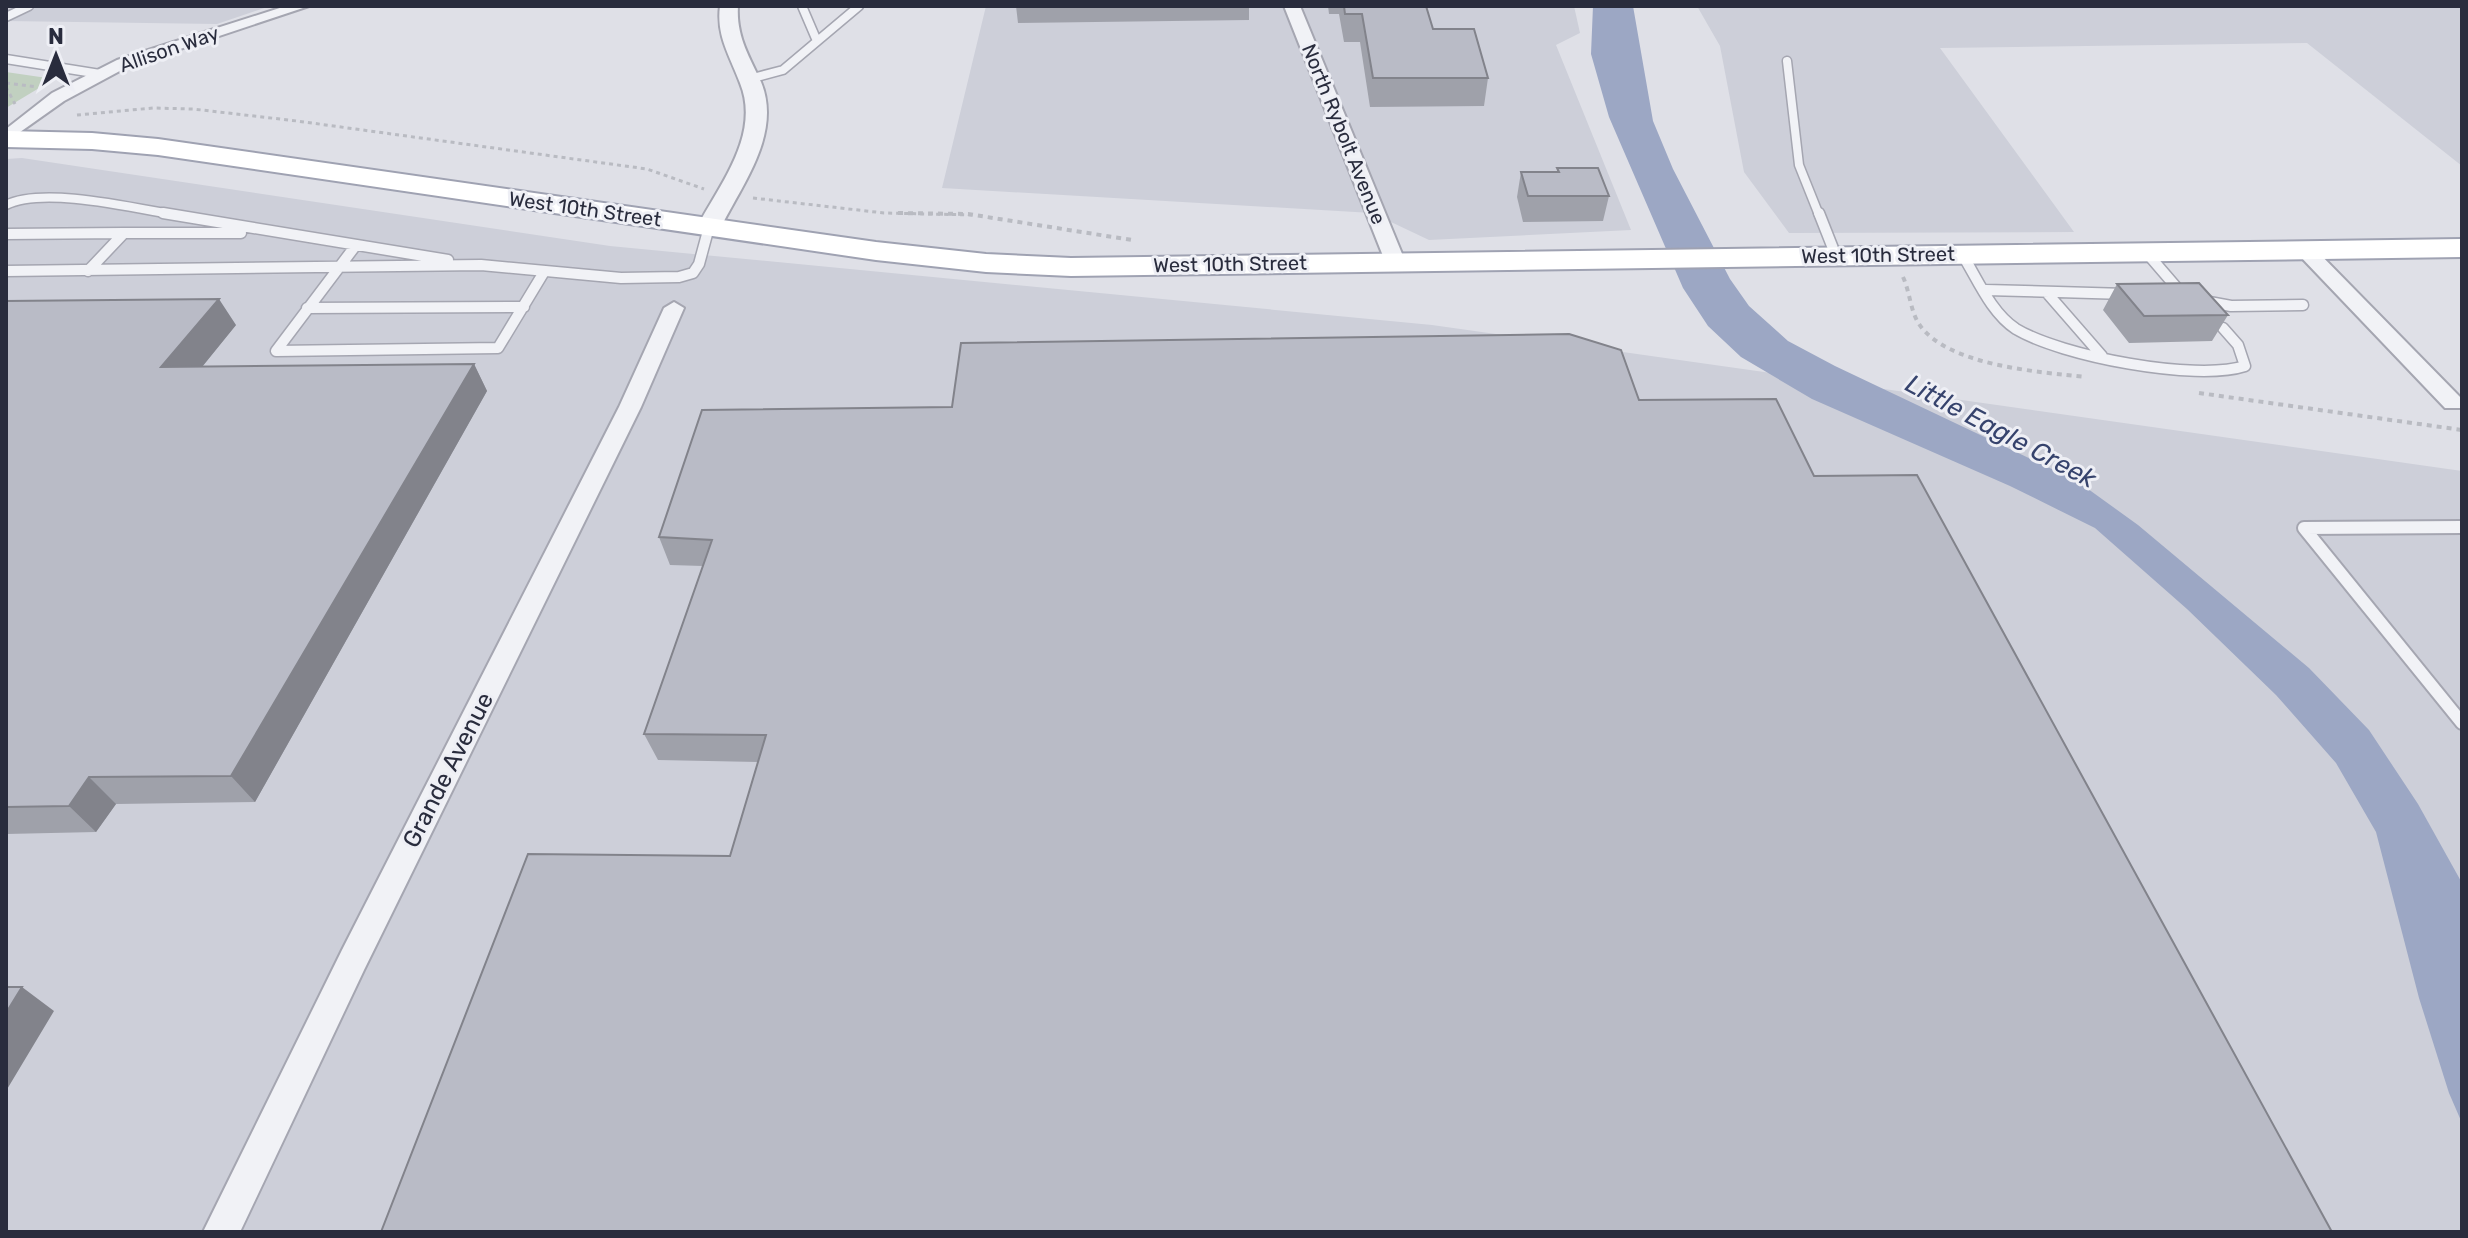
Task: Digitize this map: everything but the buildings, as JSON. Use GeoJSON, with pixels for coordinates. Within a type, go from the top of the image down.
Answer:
{"type":"FeatureCollection","features":[{"type":"Feature","properties":{"kind":"main road","name":"West 10th Street"},"geometry":{"type":"LineString","coordinates":[[6,138],[158,147],[709,227],[986,263],[1071,267],[2462,248]]}},
{"type":"Feature","properties":{"kind":"street","name":"Allison Way"},"geometry":{"type":"LineString","coordinates":[[6,138],[34,114],[100,74],[149,53],[301,6]]}},
{"type":"Feature","properties":{"kind":"street"},"geometry":{"type":"LineString","coordinates":[[709,227],[751,143],[757,123],[757,106],[749,79],[731,47],[727,26],[729,6]]}},
{"type":"Feature","properties":{"kind":"street","name":"North Rybolt Avenue"},"geometry":{"type":"LineString","coordinates":[[1292,6],[1395,261]]}},
{"type":"Feature","properties":{"kind":"street"},"geometry":{"type":"LineString","coordinates":[[2305,250],[2453,403]]}},
{"type":"Feature","properties":{"kind":"street","name":"Grande Avenue"},"geometry":{"type":"LineString","coordinates":[[221,1232],[353,960],[630,407],[674,308]]}},
{"type":"Feature","properties":{"kind":"lane"},"geometry":{"type":"LineString","coordinates":[[6,17],[29,6]]}},
{"type":"Feature","properties":{"kind":"lane"},"geometry":{"type":"LineString","coordinates":[[802,6],[817,41]]}},
{"type":"Feature","properties":{"kind":"lane"},"geometry":{"type":"LineString","coordinates":[[749,79],[783,70],[859,6]]}},
{"type":"Feature","properties":{"kind":"lane"},"geometry":{"type":"LineString","coordinates":[[6,59],[100,74]]}},
{"type":"Feature","properties":{"kind":"lane"},"geometry":{"type":"LineString","coordinates":[[1787,61],[1799,165],[1836,256]]}},
{"type":"Feature","properties":{"kind":"lane"},"geometry":{"type":"LineString","coordinates":[[6,205],[16,200],[77,199],[481,265],[621,278],[679,277],[693,273],[699,264],[709,227]]}},
{"type":"Feature","properties":{"kind":"lane"},"geometry":{"type":"LineString","coordinates":[[88,271],[124,233]]}},
{"type":"Feature","properties":{"kind":"lane"},"geometry":{"type":"LineString","coordinates":[[6,234],[277,233]]}},
{"type":"Feature","properties":{"kind":"lane"},"geometry":{"type":"LineString","coordinates":[[356,245],[276,351],[493,350],[502,345],[544,272]]}},
{"type":"Feature","properties":{"kind":"lane"},"geometry":{"type":"LineString","coordinates":[[2146,252],[2185,297],[2202,311]]}},
{"type":"Feature","properties":{"kind":"lane"},"geometry":{"type":"LineString","coordinates":[[1962,254],[2016,329],[2105,359],[2216,374],[2239,371],[2245,366],[2244,356],[2238,342],[2223,328]]}},
{"type":"Feature","properties":{"kind":"lane"},"geometry":{"type":"LineString","coordinates":[[6,271],[481,265]]}},
{"type":"Feature","properties":{"kind":"lane"},"geometry":{"type":"LineString","coordinates":[[1986,290],[2048,294],[2082,291],[2140,296]]}},
{"type":"Feature","properties":{"kind":"lane"},"geometry":{"type":"LineString","coordinates":[[2048,294],[2105,359]]}},
{"type":"Feature","properties":{"kind":"lane"},"geometry":{"type":"LineString","coordinates":[[2170,298],[2185,297],[2231,306],[2303,305]]}},
{"type":"Feature","properties":{"kind":"lane"},"geometry":{"type":"LineString","coordinates":[[307,308],[524,307]]}},
{"type":"Feature","properties":{"kind":"lane"},"geometry":{"type":"LineString","coordinates":[[2462,527],[2304,528],[2462,723]]}},
{"type":"Feature","properties":{"kind":"path"},"geometry":{"type":"LineString","coordinates":[[49,88],[6,85],[15,105],[34,114],[64,116],[153,108],[208,111],[636,167],[694,187],[726,193],[884,213],[968,214],[1134,240]]}},
{"type":"Feature","properties":{"kind":"shaded area"},"geometry":{"type":"Polygon","coordinates":[[[6,6],[270,6],[217,24],[6,21],[6,6]]]}},
{"type":"Feature","properties":{"kind":"shaded area"},"geometry":{"type":"Polygon","coordinates":[[[986,6],[1574,6],[1580,33],[1556,45],[1631,230],[1429,240],[1372,213],[942,188],[986,6]]]}},
{"type":"Feature","properties":{"kind":"shaded area"},"geometry":{"type":"Polygon","coordinates":[[[1697,6],[2462,6],[2462,166],[2307,43],[1940,48],[2074,232],[1789,233],[1744,172],[1720,46],[1697,6]]]}},
{"type":"Feature","properties":{"kind":"shaded area"},"geometry":{"type":"Polygon","coordinates":[[[22,158],[610,246],[1432,325],[2462,471],[2462,1232],[6,1232],[6,159],[22,158]]]}},
{"type":"Feature","properties":{"kind":"green space"},"geometry":{"type":"Polygon","coordinates":[[[6,72],[54,79],[6,108],[6,72]]]}},
{"type":"Feature","properties":{"kind":"water","name":"Little Eagle Creek"},"geometry":{"type":"Polygon","coordinates":[[[1593,6],[1633,6],[1653,121],[1673,169],[1730,279],[1749,306],[1788,341],[2077,481],[2138,525],[2309,668],[2369,730],[2418,804],[2462,883],[2462,1123],[2449,1093],[2419,998],[2376,832],[2336,763],[2276,695],[2187,609],[2095,528],[2010,486],[1812,399],[1741,357],[1708,326],[1683,288],[1609,117],[1591,54],[1593,6]]]}}]}
